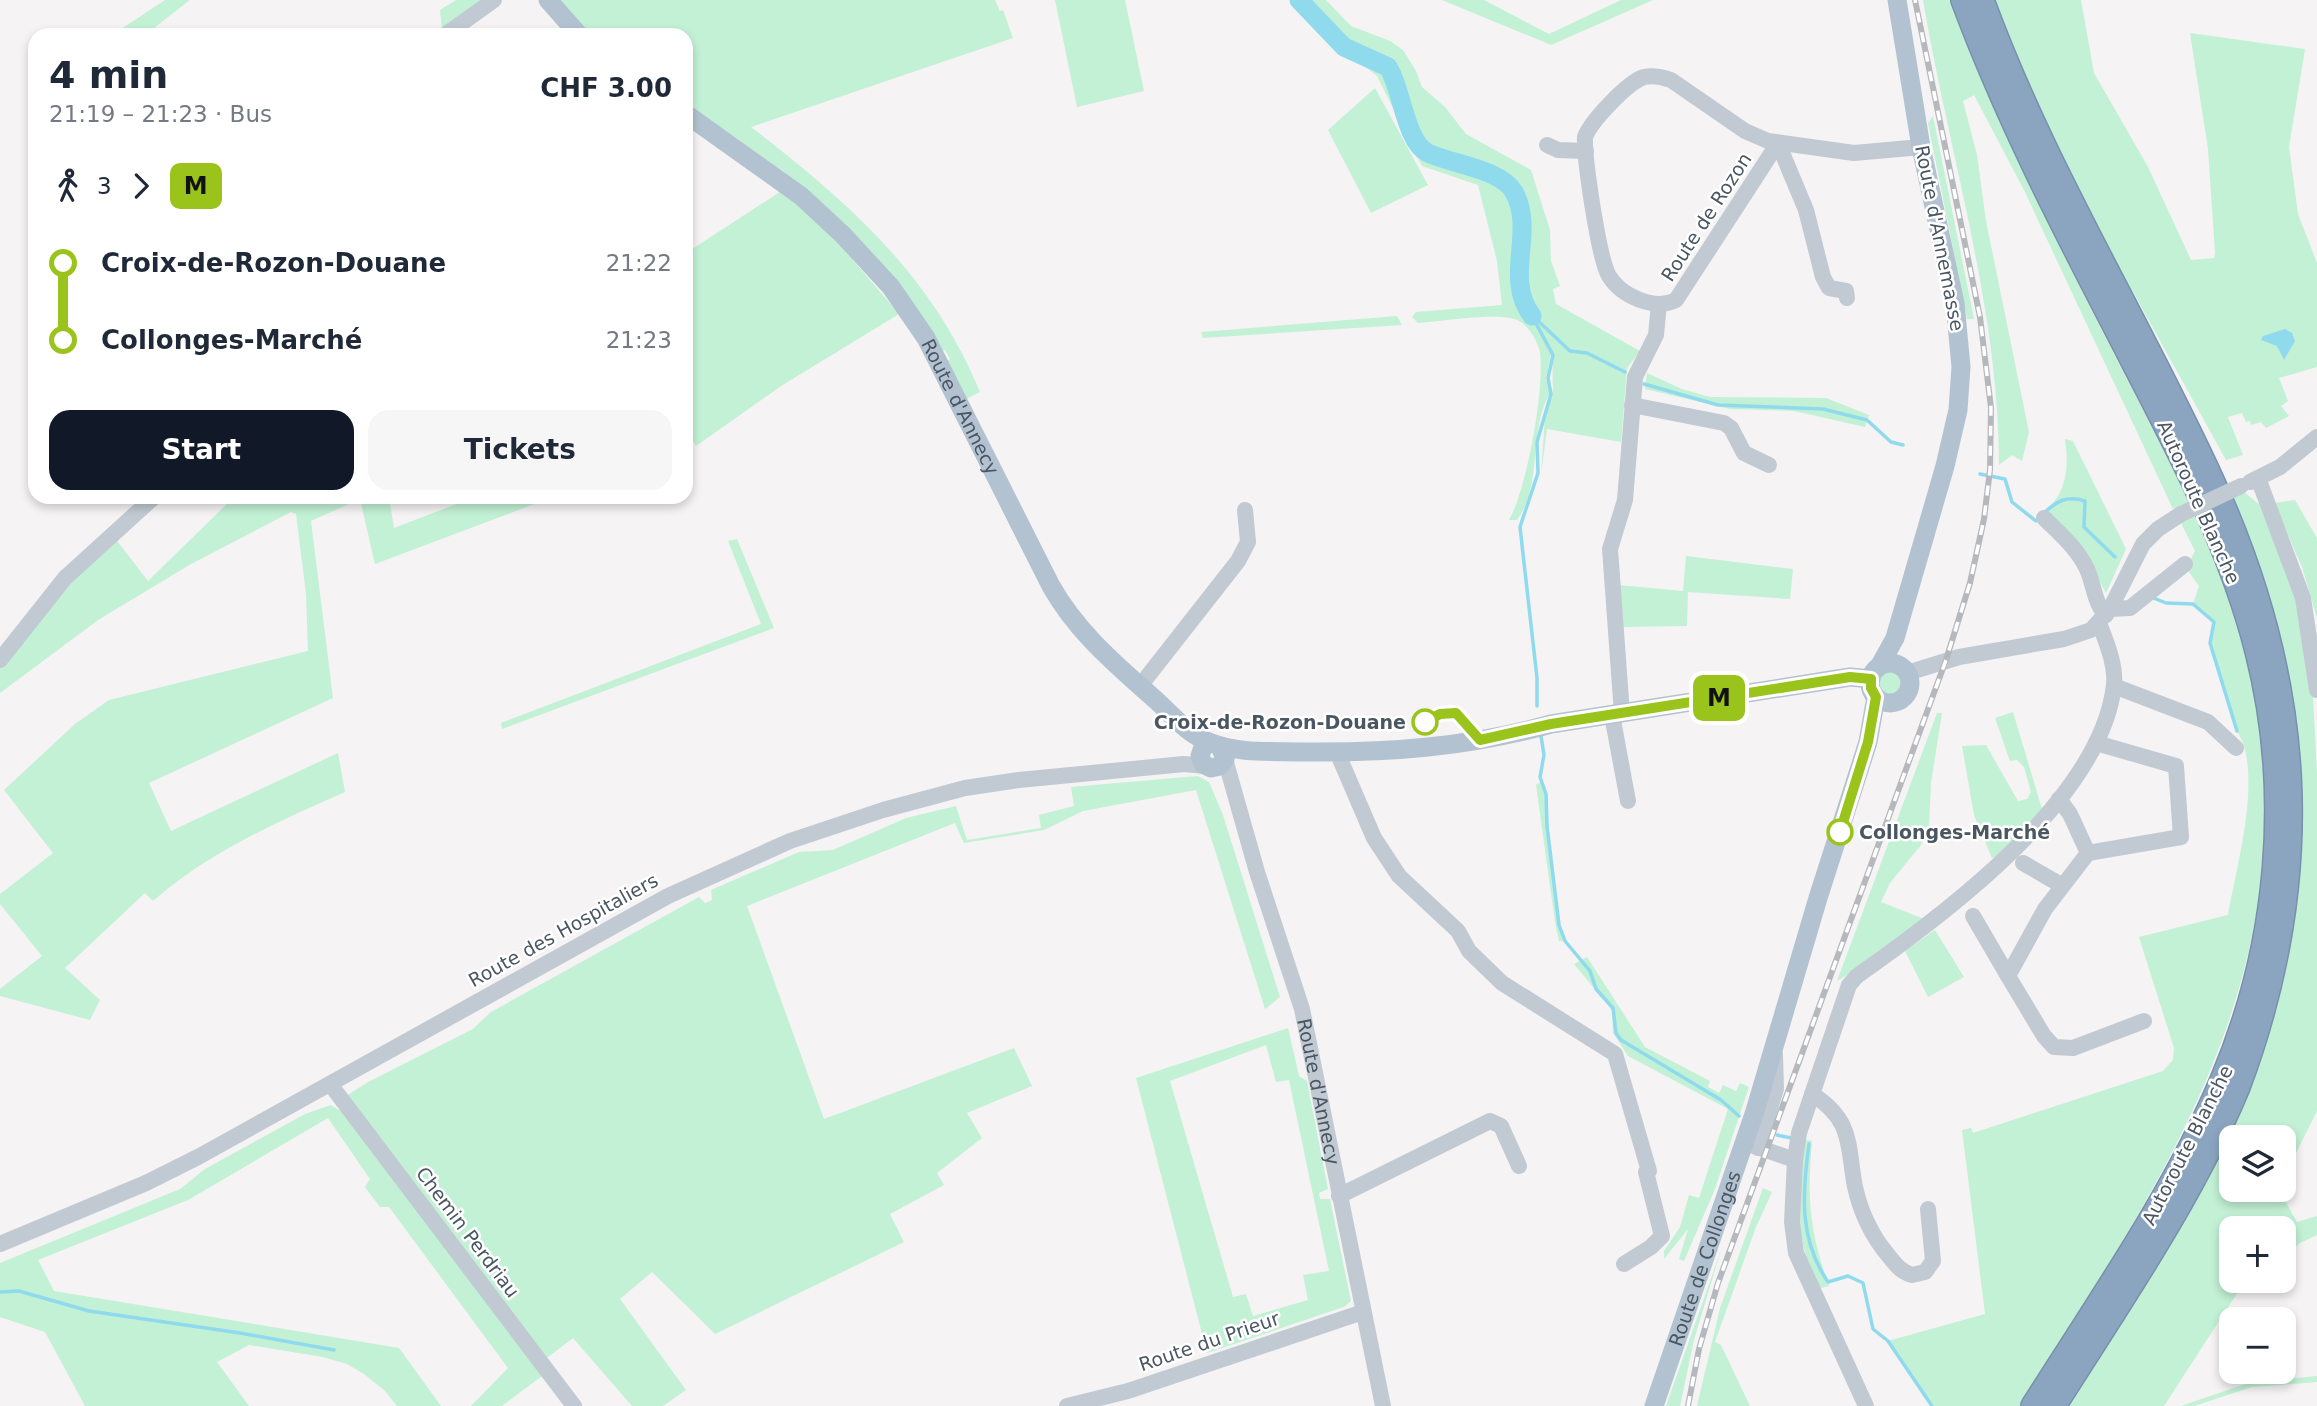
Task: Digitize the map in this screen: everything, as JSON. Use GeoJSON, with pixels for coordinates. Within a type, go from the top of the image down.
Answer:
{"type":"FeatureCollection","features":[{"type":"Feature","properties":{"kind":"highway","name":"Autoroute Blanche"},"geometry":{"type":"LineString","coordinates":[[1964,0],[2029,158],[2191,475],[2222,545],[2258,653],[2268,702],[2276,782],[2277,842],[2267,928],[2246,1015],[2223,1079],[2156,1209],[2034,1406]]}},
{"type":"Feature","properties":{"kind":"highway","name":"Autoroute Blanche"},"geometry":{"type":"LineString","coordinates":[[1982,0],[2049,159],[2183,422],[2239,542],[2274,649],[2285,700],[2294,782],[2292,872],[2284,931],[2275,977],[2253,1047],[2220,1126],[2189,1188],[2054,1406]]}},
{"type":"Feature","properties":{"kind":"main road"},"geometry":{"type":"LineString","coordinates":[[548,0],[573,28]]}},
{"type":"Feature","properties":{"kind":"main road","name":"Route d'Annemasse"},"geometry":{"type":"LineString","coordinates":[[1887,680],[1895,638],[1949,450],[1961,381],[1958,321],[1921,147],[1897,0]]}},
{"type":"Feature","properties":{"kind":"main road","name":"Route d'Annecy"},"geometry":{"type":"LineString","coordinates":[[693,119],[802,197],[850,242],[891,287],[926,338],[1061,604],[1089,639],[1211,754]]}},
{"type":"Feature","properties":{"kind":"main road"},"geometry":{"type":"LineString","coordinates":[[1211,754],[1417,750],[1517,733],[1551,724],[1850,677],[1887,680],[1774,1047]]}},
{"type":"Feature","properties":{"kind":"main road","name":"Route de Collonges"},"geometry":{"type":"LineString","coordinates":[[1654,1406],[1751,1145],[1755,1111],[1774,1047]]}},
{"type":"Feature","properties":{"kind":"street"},"geometry":{"type":"LineString","coordinates":[[455,28],[494,0]]}},
{"type":"Feature","properties":{"kind":"street"},"geometry":{"type":"LineString","coordinates":[[1659,304],[1640,299],[1616,284],[1608,274],[1586,151],[1586,137],[1591,125],[1638,80],[1650,76],[1671,80],[1757,138],[1778,143],[1854,153],[1921,147]]}},
{"type":"Feature","properties":{"kind":"street"},"geometry":{"type":"LineString","coordinates":[[1778,143],[1806,210],[1823,277],[1829,288],[1846,291],[1847,298]]}},
{"type":"Feature","properties":{"kind":"street","name":"Route de Rozon"},"geometry":{"type":"LineString","coordinates":[[1628,800],[1617,714],[1610,549],[1625,500],[1637,371],[1657,330],[1659,304],[1672,302],[1680,296],[1778,143]]}},
{"type":"Feature","properties":{"kind":"street"},"geometry":{"type":"LineString","coordinates":[[1547,145],[1558,150],[1586,151]]}},
{"type":"Feature","properties":{"kind":"street"},"geometry":{"type":"LineString","coordinates":[[1632,405],[1724,423],[1731,428],[1744,453],[1769,465]]}},
{"type":"Feature","properties":{"kind":"street"},"geometry":{"type":"LineString","coordinates":[[1887,680],[1959,657],[2064,639],[2085,632],[2105,615],[2143,544],[2158,529],[2181,514],[2291,460],[2317,437]]}},
{"type":"Feature","properties":{"kind":"street"},"geometry":{"type":"LineString","coordinates":[[2258,478],[2303,598],[2317,690]]}},
{"type":"Feature","properties":{"kind":"street"},"geometry":{"type":"LineString","coordinates":[[0,660],[65,578],[146,504]]}},
{"type":"Feature","properties":{"kind":"street"},"geometry":{"type":"LineString","coordinates":[[1140,686],[1238,561],[1248,542],[1245,510]]}},
{"type":"Feature","properties":{"kind":"street"},"geometry":{"type":"LineString","coordinates":[[1866,1406],[1796,1253],[1791,1213],[1799,1133],[1849,985],[1857,976],[1941,915],[2022,839],[2059,799],[2096,743],[2114,686],[2105,615],[2098,606],[2088,572],[2076,550],[2043,518]]}},
{"type":"Feature","properties":{"kind":"street"},"geometry":{"type":"LineString","coordinates":[[2105,615],[2130,608],[2185,564]]}},
{"type":"Feature","properties":{"kind":"street"},"geometry":{"type":"LineString","coordinates":[[2114,686],[2208,722],[2236,748]]}},
{"type":"Feature","properties":{"kind":"street"},"geometry":{"type":"LineString","coordinates":[[2008,976],[2062,885],[2088,853],[2181,837],[2176,766],[2096,743]]}},
{"type":"Feature","properties":{"kind":"street"},"geometry":{"type":"LineString","coordinates":[[1337,752],[1374,838],[1399,876],[1458,931],[1469,951],[1502,984],[1615,1054],[1649,1171],[1646,1172],[1662,1236],[1651,1247],[1624,1264]]}},
{"type":"Feature","properties":{"kind":"street","name":"Route d'Annecy"},"geometry":{"type":"LineString","coordinates":[[1211,754],[1230,785],[1302,1009],[1383,1406]]}},
{"type":"Feature","properties":{"kind":"street","name":"Route des Hospitaliers"},"geometry":{"type":"LineString","coordinates":[[0,1244],[146,1183],[668,896],[790,841],[883,810],[965,788],[1211,754]]}},
{"type":"Feature","properties":{"kind":"street"},"geometry":{"type":"LineString","coordinates":[[2059,799],[2070,814],[2088,853]]}},
{"type":"Feature","properties":{"kind":"street"},"geometry":{"type":"LineString","coordinates":[[2023,863],[2062,885]]}},
{"type":"Feature","properties":{"kind":"street"},"geometry":{"type":"LineString","coordinates":[[1973,916],[2044,1036],[2054,1047],[2073,1048],[2144,1021]]}},
{"type":"Feature","properties":{"kind":"street"},"geometry":{"type":"LineString","coordinates":[[1774,1047],[1776,1089],[1751,1145],[1795,1160]]}},
{"type":"Feature","properties":{"kind":"street","name":"Chemin Perdriau"},"geometry":{"type":"LineString","coordinates":[[330,1084],[574,1406]]}},
{"type":"Feature","properties":{"kind":"street"},"geometry":{"type":"LineString","coordinates":[[1812,1094],[1830,1108],[1847,1132],[1853,1155],[1855,1185],[1866,1224],[1882,1248],[1909,1275],[1923,1273],[1933,1261],[1928,1209]]}},
{"type":"Feature","properties":{"kind":"street"},"geometry":{"type":"LineString","coordinates":[[1339,1196],[1490,1121],[1501,1126],[1519,1166]]}},
{"type":"Feature","properties":{"kind":"street","name":"Route du Prieur"},"geometry":{"type":"LineString","coordinates":[[1068,1406],[1121,1392],[1363,1312]]}},
{"type":"Feature","properties":{"kind":"street"},"geometry":{"type":"LineString","coordinates":[[1121,1392],[1132,1406]]}},
{"type":"Feature","properties":{"kind":"green space"},"geometry":{"type":"Polygon","coordinates":[[[165,0],[190,0],[154,28],[123,28],[165,0]]]}},
{"type":"Feature","properties":{"kind":"green space"},"geometry":{"type":"Polygon","coordinates":[[[456,0],[485,0],[442,28],[440,10],[456,0]]]}},
{"type":"Feature","properties":{"kind":"green space"},"geometry":{"type":"Polygon","coordinates":[[[557,0],[995,0],[1000,11],[1003,10],[1013,38],[751,127],[821,184],[884,244],[938,312],[980,392],[966,399],[947,361],[950,359],[945,350],[941,351],[925,320],[897,283],[784,172],[693,109],[693,28],[585,28],[557,0]]]}},
{"type":"Feature","properties":{"kind":"green space"},"geometry":{"type":"Polygon","coordinates":[[[1055,0],[1125,0],[1144,91],[1077,107],[1055,0]]]}},
{"type":"Feature","properties":{"kind":"green space"},"geometry":{"type":"Polygon","coordinates":[[[1293,0],[1326,0],[1351,26],[1390,41],[1403,50],[1422,87],[1445,107],[1466,134],[1531,170],[1550,230],[1551,261],[1560,286],[1553,289],[1556,304],[1640,351],[1627,368],[1621,442],[1547,429],[1541,474],[1545,415],[1553,391],[1552,349],[1546,379],[1550,393],[1539,424],[1530,490],[1517,520],[1509,520],[1528,462],[1540,389],[1540,352],[1535,339],[1523,323],[1510,318],[1485,317],[1418,323],[1412,317],[1416,312],[1502,305],[1497,261],[1478,185],[1422,166],[1377,76],[1304,18],[1293,0]]]}},
{"type":"Feature","properties":{"kind":"green space"},"geometry":{"type":"Polygon","coordinates":[[[1442,0],[1484,0],[1549,34],[1621,0],[1653,0],[1551,45],[1442,0]]]}},
{"type":"Feature","properties":{"kind":"green space"},"geometry":{"type":"Polygon","coordinates":[[[1923,0],[1951,0],[1976,65],[2033,191],[2190,501],[2173,509],[2024,190],[1974,95],[1963,101],[1977,155],[1986,221],[2029,432],[2022,461],[2012,455],[1999,465],[1997,406],[1982,290],[1923,0]]]}},
{"type":"Feature","properties":{"kind":"green space"},"geometry":{"type":"Polygon","coordinates":[[[1993,0],[2081,0],[2094,73],[2148,167],[2191,260],[2214,258],[2215,253],[2208,149],[2190,33],[2305,49],[2289,147],[2298,214],[2317,263],[2317,367],[2279,378],[2288,401],[2281,406],[2289,416],[2266,428],[2261,422],[2251,425],[2250,421],[2246,422],[2242,413],[2228,417],[2243,455],[2226,460],[2132,290],[2128,292],[2033,100],[1993,0]]]}},
{"type":"Feature","properties":{"kind":"green space"},"geometry":{"type":"Polygon","coordinates":[[[1375,88],[1428,185],[1371,213],[1328,130],[1375,88]]]}},
{"type":"Feature","properties":{"kind":"green space"},"geometry":{"type":"Polygon","coordinates":[[[1933,116],[1974,319],[1967,319],[1928,123],[1933,116]]]}},
{"type":"Feature","properties":{"kind":"green space"},"geometry":{"type":"Polygon","coordinates":[[[783,190],[834,238],[899,314],[781,386],[696,446],[693,441],[693,248],[783,190]]]}},
{"type":"Feature","properties":{"kind":"green space"},"geometry":{"type":"Polygon","coordinates":[[[1397,316],[1402,325],[1203,338],[1201,332],[1397,316]]]}},
{"type":"Feature","properties":{"kind":"green space"},"geometry":{"type":"Polygon","coordinates":[[[1647,373],[1682,389],[1710,397],[1826,398],[1869,415],[1865,427],[1794,411],[1730,409],[1645,389],[1647,373]]]}},
{"type":"Feature","properties":{"kind":"green space"},"geometry":{"type":"Polygon","coordinates":[[[2065,439],[2073,441],[2126,549],[2106,593],[2085,555],[2044,513],[2058,497],[2065,479],[2065,439]]]}},
{"type":"Feature","properties":{"kind":"green space"},"geometry":{"type":"Polygon","coordinates":[[[2244,492],[2260,505],[2298,601],[2312,677],[2317,773],[2317,1111],[2296,1153],[2296,1125],[2233,1125],[2261,1044],[2281,966],[2292,888],[2296,810],[2292,733],[2280,655],[2260,577],[2232,498],[2244,492]]]}},
{"type":"Feature","properties":{"kind":"green space"},"geometry":{"type":"Polygon","coordinates":[[[2295,500],[2317,538],[2317,618],[2302,567],[2274,503],[2295,500]]]}},
{"type":"Feature","properties":{"kind":"green space"},"geometry":{"type":"Polygon","coordinates":[[[227,504],[349,504],[311,521],[333,698],[149,783],[171,831],[338,753],[345,792],[244,839],[197,868],[153,901],[145,893],[65,968],[100,1000],[90,1020],[0,996],[0,989],[42,956],[0,904],[0,894],[53,853],[4,790],[75,724],[109,700],[308,651],[306,594],[296,514],[291,512],[191,564],[98,620],[0,693],[0,665],[41,611],[114,537],[148,581],[227,504]]]}},
{"type":"Feature","properties":{"kind":"green space"},"geometry":{"type":"Polygon","coordinates":[[[361,504],[390,504],[394,528],[457,504],[534,504],[375,564],[361,504]]]}},
{"type":"Feature","properties":{"kind":"green space"},"geometry":{"type":"Polygon","coordinates":[[[2196,515],[2231,601],[2247,653],[2264,763],[2263,865],[2246,961],[2217,1053],[2178,1141],[2130,1229],[2020,1406],[1932,1406],[1888,1341],[1985,1314],[1962,1130],[1971,1128],[1973,1133],[2163,1071],[2173,1060],[2174,1048],[2139,937],[2228,915],[2246,821],[2248,771],[2245,749],[2210,643],[2214,622],[2193,604],[2199,586],[2186,568],[2195,551],[2180,521],[2196,515]]]}},
{"type":"Feature","properties":{"kind":"green space"},"geometry":{"type":"Polygon","coordinates":[[[737,539],[774,628],[502,729],[501,723],[761,624],[728,541],[737,539]]]}},
{"type":"Feature","properties":{"kind":"green space"},"geometry":{"type":"Polygon","coordinates":[[[1686,556],[1793,569],[1790,599],[1688,592],[1687,626],[1622,627],[1618,585],[1683,591],[1686,556]]]}},
{"type":"Feature","properties":{"kind":"green space"},"geometry":{"type":"Polygon","coordinates":[[[1890,672],[1898,675],[1901,683],[1898,691],[1890,694],[1882,691],[1879,683],[1882,675],[1890,672]]]}},
{"type":"Feature","properties":{"kind":"green space"},"geometry":{"type":"Polygon","coordinates":[[[2013,712],[2042,809],[2003,854],[1992,858],[1974,815],[1962,746],[1986,745],[2018,801],[2027,799],[2031,792],[2024,767],[2017,760],[2010,761],[1995,718],[2013,712]]]}},
{"type":"Feature","properties":{"kind":"green space"},"geometry":{"type":"Polygon","coordinates":[[[1937,713],[1942,713],[1931,783],[1929,828],[1921,845],[1890,883],[1881,902],[1929,921],[1904,941],[1837,981],[1937,713]]]}},
{"type":"Feature","properties":{"kind":"green space"},"geometry":{"type":"Polygon","coordinates":[[[1198,776],[1209,782],[1223,815],[1280,997],[1265,1009],[1196,790],[1083,811],[1044,830],[964,843],[955,823],[747,906],[824,1119],[1014,1048],[1032,1086],[967,1113],[982,1138],[937,1173],[944,1185],[890,1214],[904,1242],[715,1334],[652,1272],[620,1299],[686,1390],[663,1406],[632,1406],[573,1338],[547,1358],[346,1096],[368,1082],[473,1029],[491,1012],[699,897],[705,903],[712,900],[711,890],[799,852],[833,850],[906,818],[956,806],[967,840],[1041,828],[1039,815],[1074,806],[1071,787],[1198,776]]]}},
{"type":"Feature","properties":{"kind":"green space"},"geometry":{"type":"Polygon","coordinates":[[[1541,782],[1545,798],[1553,884],[1565,941],[1559,941],[1555,922],[1536,785],[1541,782]]]}},
{"type":"Feature","properties":{"kind":"green space"},"geometry":{"type":"Polygon","coordinates":[[[1935,930],[1964,977],[1928,997],[1905,951],[1935,930]]]}},
{"type":"Feature","properties":{"kind":"green space"},"geometry":{"type":"Polygon","coordinates":[[[1587,957],[1645,1047],[1710,1081],[1708,1087],[1719,1093],[1723,1085],[1736,1091],[1740,1083],[1749,1087],[1715,1189],[1684,1261],[1679,1259],[1688,1229],[1664,1259],[1664,1251],[1680,1227],[1689,1195],[1699,1198],[1728,1109],[1628,1056],[1613,1033],[1612,1010],[1574,964],[1587,957]]]}},
{"type":"Feature","properties":{"kind":"green space"},"geometry":{"type":"Polygon","coordinates":[[[1288,1028],[1299,1076],[1307,1081],[1328,1189],[1319,1193],[1320,1199],[1330,1199],[1351,1301],[1344,1307],[1207,1353],[1136,1078],[1288,1028]],[[1266,1045],[1170,1081],[1233,1297],[1246,1294],[1253,1316],[1308,1300],[1303,1275],[1329,1271],[1289,1080],[1276,1082],[1266,1045]]]}},
{"type":"Feature","properties":{"kind":"green space"},"geometry":{"type":"Polygon","coordinates":[[[331,1105],[345,1114],[542,1376],[502,1406],[471,1406],[508,1368],[389,1207],[380,1207],[365,1187],[370,1179],[328,1118],[188,1200],[38,1260],[54,1291],[399,1348],[441,1406],[397,1406],[384,1390],[347,1364],[323,1357],[249,1345],[217,1362],[249,1406],[85,1406],[45,1332],[0,1317],[0,1263],[180,1189],[205,1169],[305,1114],[331,1105]]]}},
{"type":"Feature","properties":{"kind":"green space"},"geometry":{"type":"Polygon","coordinates":[[[1806,1140],[1812,1141],[1811,1214],[1817,1248],[1829,1286],[1817,1289],[1801,1234],[1799,1197],[1806,1140]]]}},
{"type":"Feature","properties":{"kind":"green space"},"geometry":{"type":"Polygon","coordinates":[[[2219,1152],[2219,1202],[2286,1202],[2294,1216],[2219,1216],[2219,1293],[2237,1293],[2228,1307],[2219,1307],[2219,1321],[2164,1406],[2067,1406],[2164,1248],[2219,1152]]]}},
{"type":"Feature","properties":{"kind":"green space"},"geometry":{"type":"Polygon","coordinates":[[[1763,1188],[1772,1192],[1756,1227],[1715,1342],[1721,1345],[1750,1406],[1697,1406],[1720,1308],[1763,1188]]]}},
{"type":"Feature","properties":{"kind":"green space"},"geometry":{"type":"Polygon","coordinates":[[[2317,1216],[2317,1235],[2296,1246],[2296,1220],[2317,1216]]]}},
{"type":"Feature","properties":{"kind":"green space"},"geometry":{"type":"Polygon","coordinates":[[[1721,1250],[1694,1340],[1680,1406],[1666,1406],[1721,1250]]]}},
{"type":"Feature","properties":{"kind":"green space"},"geometry":{"type":"Polygon","coordinates":[[[2317,1376],[2317,1382],[2296,1384],[2296,1378],[2317,1376]]]}},
{"type":"Feature","properties":{"kind":"green space"},"geometry":{"type":"Polygon","coordinates":[[[2245,1384],[2291,1384],[2252,1387],[2194,1406],[2181,1406],[2245,1384]]]}},
{"type":"Feature","properties":{"kind":"water"},"geometry":{"type":"Polygon","coordinates":[[[2285,329],[2292,333],[2295,341],[2284,360],[2277,346],[2261,340],[2263,336],[2285,329]]]}},
{"type":"Feature","properties":{"kind":"waterway"},"geometry":{"type":"LineString","coordinates":[[1299,0],[1344,47],[1388,67],[1409,126],[1420,147],[1438,157],[1487,172],[1508,184],[1514,192],[1522,223],[1520,286],[1532,316]]}},
{"type":"Feature","properties":{"kind":"waterway"},"geometry":{"type":"LineString","coordinates":[[1532,316],[1553,355],[1548,378],[1551,394],[1537,442],[1538,473],[1520,527],[1537,678],[1537,706]]}},
{"type":"Feature","properties":{"kind":"waterway"},"geometry":{"type":"LineString","coordinates":[[1534,317],[1570,351],[1587,353],[1625,372]]}},
{"type":"Feature","properties":{"kind":"waterway"},"geometry":{"type":"LineString","coordinates":[[1644,384],[1718,405],[1823,409],[1867,420],[1891,442],[1903,445]]}},
{"type":"Feature","properties":{"kind":"waterway"},"geometry":{"type":"LineString","coordinates":[[1980,474],[2005,479],[2012,502],[2036,521]]}},
{"type":"Feature","properties":{"kind":"waterway"},"geometry":{"type":"LineString","coordinates":[[2044,513],[2063,500],[2085,501],[2084,527],[2115,557]]}},
{"type":"Feature","properties":{"kind":"waterway"},"geometry":{"type":"LineString","coordinates":[[2151,597],[2166,603],[2193,604],[2214,622],[2210,643],[2237,731]]}},
{"type":"Feature","properties":{"kind":"waterway"},"geometry":{"type":"LineString","coordinates":[[1541,736],[1544,755],[1540,777],[1546,794],[1547,826],[1559,925],[1565,941],[1590,971],[1596,989],[1613,1008],[1616,1033],[1621,1040],[1721,1100],[1739,1116]]}},
{"type":"Feature","properties":{"kind":"waterway"},"geometry":{"type":"LineString","coordinates":[[1777,1135],[1791,1138]]}},
{"type":"Feature","properties":{"kind":"waterway"},"geometry":{"type":"LineString","coordinates":[[1809,1144],[1805,1216],[1807,1233],[1819,1266],[1828,1282],[1848,1276],[1863,1283],[1873,1329],[1888,1341],[1932,1406]]}},
{"type":"Feature","properties":{"kind":"waterway"},"geometry":{"type":"LineString","coordinates":[[0,1292],[19,1291],[89,1311],[334,1350]]}},
{"type":"Feature","properties":{"kind":"railway"},"geometry":{"type":"LineString","coordinates":[[1688,1406],[1699,1349],[1718,1283],[1946,660],[1970,583],[1984,519],[1990,470],[1991,408],[1980,317],[1915,0]]}},
{"type":"Feature","properties":{"kind":"bus line","name":"M"},"geometry":{"type":"LineString","coordinates":[[1425,722],[1440,714],[1456,713],[1480,740],[1551,724],[1850,677],[1871,679],[1871,688],[1876,697],[1868,742],[1840,832]]}},
{"type":"Feature","properties":{"kind":"place","name":"Croix-de-Rozon-Douane"},"geometry":{"type":"Point","coordinates":[1425,722]}},
{"type":"Feature","properties":{"kind":"place","name":"Collonges-Marché"},"geometry":{"type":"Point","coordinates":[1840,832]}}]}
